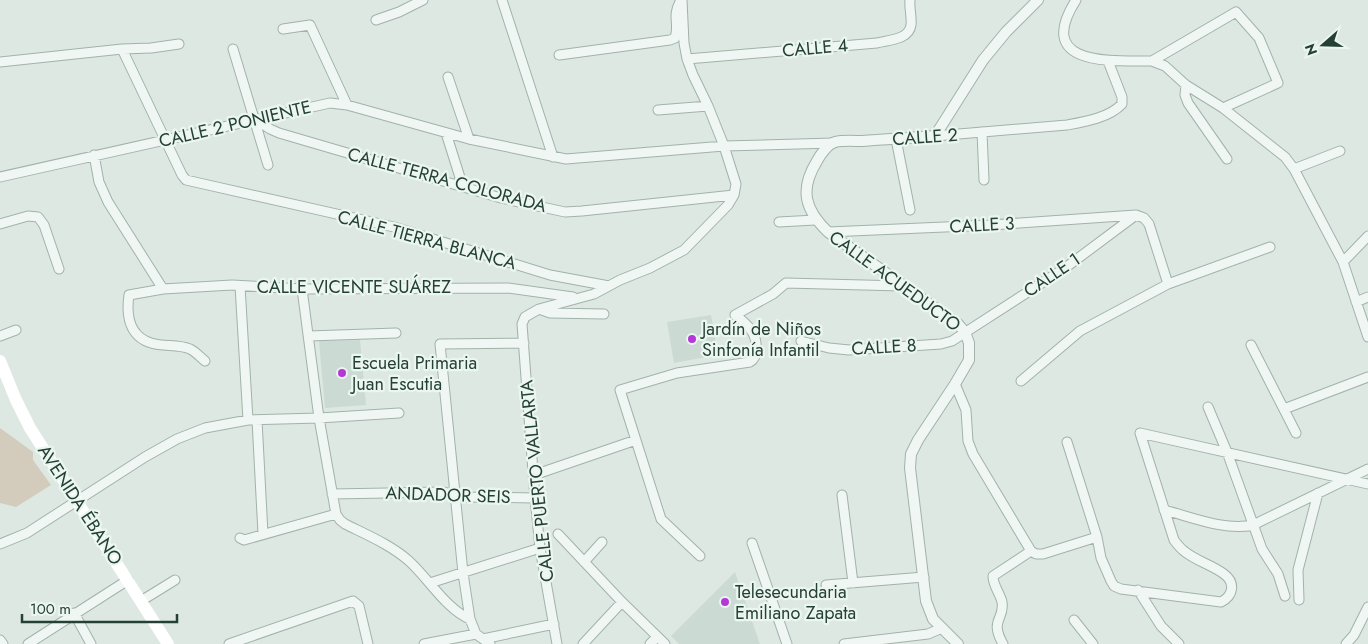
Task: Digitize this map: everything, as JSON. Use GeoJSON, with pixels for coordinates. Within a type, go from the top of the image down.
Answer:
{"type":"FeatureCollection","features":[{"type":"Feature","properties":{"kind":"main road","name":"AVENIDA ÉBANO"},"geometry":{"type":"LineString","coordinates":[[0,361],[30,428],[78,500],[168,644]]}},
{"type":"Feature","properties":{"kind":"street"},"geometry":{"type":"LineString","coordinates":[[376,20],[400,12],[423,0]]}},
{"type":"Feature","properties":{"kind":"street"},"geometry":{"type":"LineString","coordinates":[[502,0],[553,157]]}},
{"type":"Feature","properties":{"kind":"street"},"geometry":{"type":"LineString","coordinates":[[559,55],[675,38],[675,10],[681,0]]}},
{"type":"Feature","properties":{"kind":"street"},"geometry":{"type":"LineString","coordinates":[[539,309],[578,298],[609,286],[650,268],[684,250],[728,205],[734,195],[736,184],[724,146],[708,106],[692,75],[684,43],[681,0]]}},
{"type":"Feature","properties":{"kind":"street","name":"CALLE 4"},"geometry":{"type":"LineString","coordinates":[[688,59],[877,43],[902,37],[911,26],[910,0]]}},
{"type":"Feature","properties":{"kind":"street"},"geometry":{"type":"LineString","coordinates":[[935,136],[983,60],[1006,32],[1038,0]]}},
{"type":"Feature","properties":{"kind":"street"},"geometry":{"type":"LineString","coordinates":[[1076,0],[1066,15],[1063,26],[1063,33],[1068,45],[1075,53],[1080,56],[1108,61],[1152,61],[1166,66],[1186,85],[1223,108],[1285,156],[1294,169],[1343,262],[1368,338]]}},
{"type":"Feature","properties":{"kind":"street"},"geometry":{"type":"LineString","coordinates":[[1152,61],[1236,12],[1259,38],[1278,82],[1223,108]]}},
{"type":"Feature","properties":{"kind":"street"},"geometry":{"type":"LineString","coordinates":[[282,30],[310,25],[347,105]]}},
{"type":"Feature","properties":{"kind":"street"},"geometry":{"type":"LineString","coordinates":[[0,62],[122,49],[138,50],[179,44]]}},
{"type":"Feature","properties":{"kind":"street"},"geometry":{"type":"LineString","coordinates":[[122,49],[166,140]]}},
{"type":"Feature","properties":{"kind":"street"},"geometry":{"type":"LineString","coordinates":[[234,49],[268,165]]}},
{"type":"Feature","properties":{"kind":"street","name":"CALLE 2"},"geometry":{"type":"LineString","coordinates":[[553,157],[566,159],[724,146],[896,139],[1067,125],[1117,110],[1122,104],[1122,97],[1108,61]]}},
{"type":"Feature","properties":{"kind":"street"},"geometry":{"type":"LineString","coordinates":[[448,77],[469,139]]}},
{"type":"Feature","properties":{"kind":"street"},"geometry":{"type":"LineString","coordinates":[[1186,85],[1185,95],[1188,103],[1227,159]]}},
{"type":"Feature","properties":{"kind":"street","name":"CALLE 2 PONIENTE"},"geometry":{"type":"LineString","coordinates":[[0,177],[323,103],[347,105],[469,139],[553,157]]}},
{"type":"Feature","properties":{"kind":"street"},"geometry":{"type":"LineString","coordinates":[[658,110],[708,106]]}},
{"type":"Feature","properties":{"kind":"street","name":"CALLE TERRA COLORADA"},"geometry":{"type":"LineString","coordinates":[[255,119],[279,133],[501,198],[565,212],[582,212],[734,195]]}},
{"type":"Feature","properties":{"kind":"street"},"geometry":{"type":"LineString","coordinates":[[982,132],[984,180]]}},
{"type":"Feature","properties":{"kind":"street"},"geometry":{"type":"LineString","coordinates":[[446,133],[463,187]]}},
{"type":"Feature","properties":{"kind":"street"},"geometry":{"type":"LineString","coordinates":[[896,139],[910,210]]}},
{"type":"Feature","properties":{"kind":"street","name":"CALLE TIERRA BLANCA"},"geometry":{"type":"LineString","coordinates":[[166,140],[182,175],[192,183],[394,227],[550,275],[609,286]]}},
{"type":"Feature","properties":{"kind":"street","name":"CALLE ACUEDUCTO"},"geometry":{"type":"LineString","coordinates":[[834,142],[820,155],[807,182],[808,206],[815,220],[828,232],[902,286],[958,324],[965,332],[969,343],[969,360],[918,440],[911,454],[910,468],[926,601],[933,619],[958,644]]}},
{"type":"Feature","properties":{"kind":"street"},"geometry":{"type":"LineString","coordinates":[[1294,169],[1340,151]]}},
{"type":"Feature","properties":{"kind":"street"},"geometry":{"type":"LineString","coordinates":[[94,155],[95,170],[108,202],[163,289]]}},
{"type":"Feature","properties":{"kind":"street"},"geometry":{"type":"LineString","coordinates":[[1136,215],[1144,218],[1149,224],[1168,284]]}},
{"type":"Feature","properties":{"kind":"street","name":"CALLE 3"},"geometry":{"type":"LineString","coordinates":[[828,232],[991,225],[1136,215]]}},
{"type":"Feature","properties":{"kind":"street","name":"CALLE 1"},"geometry":{"type":"LineString","coordinates":[[965,332],[1065,268],[1136,215]]}},
{"type":"Feature","properties":{"kind":"street"},"geometry":{"type":"LineString","coordinates":[[0,224],[28,216],[38,217],[44,224],[59,269]]}},
{"type":"Feature","properties":{"kind":"street"},"geometry":{"type":"LineString","coordinates":[[779,222],[815,220]]}},
{"type":"Feature","properties":{"kind":"street"},"geometry":{"type":"LineString","coordinates":[[1343,262],[1368,236]]}},
{"type":"Feature","properties":{"kind":"street"},"geometry":{"type":"LineString","coordinates":[[1021,381],[1080,332],[1168,284],[1270,247]]}},
{"type":"Feature","properties":{"kind":"street"},"geometry":{"type":"LineString","coordinates":[[700,556],[661,519],[620,390],[677,373],[750,362],[755,359],[757,353],[752,331],[734,315],[773,294],[786,283],[902,286]]}},
{"type":"Feature","properties":{"kind":"street"},"geometry":{"type":"LineString","coordinates":[[240,286],[263,534]]}},
{"type":"Feature","properties":{"kind":"street","name":"CALLE VICENTE SUÁREZ"},"geometry":{"type":"LineString","coordinates":[[205,361],[190,349],[151,343],[134,332],[130,324],[127,307],[129,295],[163,289],[240,286],[302,289],[508,288],[578,298]]}},
{"type":"Feature","properties":{"kind":"street"},"geometry":{"type":"LineString","coordinates":[[302,289],[319,418],[336,514],[345,524],[398,552],[455,611],[470,619]]}},
{"type":"Feature","properties":{"kind":"street"},"geometry":{"type":"LineString","coordinates":[[1356,302],[1368,297]]}},
{"type":"Feature","properties":{"kind":"street"},"geometry":{"type":"LineString","coordinates":[[539,309],[550,313],[604,314]]}},
{"type":"Feature","properties":{"kind":"street","name":"CALLE PUERTO VALLARTA"},"geometry":{"type":"LineString","coordinates":[[539,309],[525,317],[522,324],[534,475],[534,498],[540,548],[557,644]]}},
{"type":"Feature","properties":{"kind":"street"},"geometry":{"type":"LineString","coordinates":[[0,336],[16,330]]}},
{"type":"Feature","properties":{"kind":"street","name":"CALLE 8"},"geometry":{"type":"LineString","coordinates":[[801,342],[849,350],[942,344],[952,341],[965,332]]}},
{"type":"Feature","properties":{"kind":"street"},"geometry":{"type":"LineString","coordinates":[[309,336],[396,333]]}},
{"type":"Feature","properties":{"kind":"street"},"geometry":{"type":"LineString","coordinates":[[483,639],[470,619],[463,573],[440,344],[524,343]]}},
{"type":"Feature","properties":{"kind":"street"},"geometry":{"type":"LineString","coordinates":[[1251,345],[1296,433]]}},
{"type":"Feature","properties":{"kind":"street"},"geometry":{"type":"LineString","coordinates":[[1284,409],[1368,377]]}},
{"type":"Feature","properties":{"kind":"street"},"geometry":{"type":"LineString","coordinates":[[955,384],[966,410],[968,441],[973,454],[1034,552]]}},
{"type":"Feature","properties":{"kind":"street"},"geometry":{"type":"LineString","coordinates":[[1208,407],[1227,452],[1262,549],[1278,574],[1285,596]]}},
{"type":"Feature","properties":{"kind":"street"},"geometry":{"type":"LineString","coordinates":[[0,544],[26,532],[145,457],[178,439],[216,424],[252,420],[398,413]]}},
{"type":"Feature","properties":{"kind":"street"},"geometry":{"type":"LineString","coordinates":[[1067,442],[1097,537],[1101,558],[1114,586],[1121,589],[1221,602],[1228,598],[1232,591],[1230,581],[1225,575],[1182,550],[1174,540],[1140,433],[1368,484]]}},
{"type":"Feature","properties":{"kind":"street"},"geometry":{"type":"LineString","coordinates":[[534,475],[636,440]]}},
{"type":"Feature","properties":{"kind":"street"},"geometry":{"type":"LineString","coordinates":[[1164,510],[1230,527],[1241,528],[1253,525],[1368,469]]}},
{"type":"Feature","properties":{"kind":"street","name":"ANDADOR SEIS"},"geometry":{"type":"LineString","coordinates":[[332,494],[442,492],[468,497],[534,498]]}},
{"type":"Feature","properties":{"kind":"street"},"geometry":{"type":"LineString","coordinates":[[1299,600],[1298,570],[1318,494]]}},
{"type":"Feature","properties":{"kind":"street"},"geometry":{"type":"LineString","coordinates":[[842,495],[853,583]]}},
{"type":"Feature","properties":{"kind":"street"},"geometry":{"type":"LineString","coordinates":[[240,538],[244,540],[336,514]]}},
{"type":"Feature","properties":{"kind":"street"},"geometry":{"type":"LineString","coordinates":[[558,534],[622,602],[665,644]]}},
{"type":"Feature","properties":{"kind":"street"},"geometry":{"type":"LineString","coordinates":[[1002,644],[997,635],[996,628],[1002,611],[1002,602],[993,582],[994,576],[1034,552],[1097,537]]}},
{"type":"Feature","properties":{"kind":"street"},"geometry":{"type":"LineString","coordinates":[[584,562],[602,542]]}},
{"type":"Feature","properties":{"kind":"street"},"geometry":{"type":"LineString","coordinates":[[752,543],[787,644]]}},
{"type":"Feature","properties":{"kind":"street"},"geometry":{"type":"LineString","coordinates":[[430,583],[540,548]]}},
{"type":"Feature","properties":{"kind":"street"},"geometry":{"type":"LineString","coordinates":[[826,585],[924,577]]}},
{"type":"Feature","properties":{"kind":"street"},"geometry":{"type":"LineString","coordinates":[[28,644],[128,580]]}},
{"type":"Feature","properties":{"kind":"street"},"geometry":{"type":"LineString","coordinates":[[141,601],[175,580]]}},
{"type":"Feature","properties":{"kind":"street"},"geometry":{"type":"LineString","coordinates":[[1138,590],[1161,626],[1179,644]]}},
{"type":"Feature","properties":{"kind":"street"},"geometry":{"type":"LineString","coordinates":[[229,644],[350,602],[356,602],[359,606],[368,644]]}},
{"type":"Feature","properties":{"kind":"street"},"geometry":{"type":"LineString","coordinates":[[583,644],[622,602]]}},
{"type":"Feature","properties":{"kind":"street"},"geometry":{"type":"LineString","coordinates":[[1346,644],[1354,636],[1368,607]]}},
{"type":"Feature","properties":{"kind":"street"},"geometry":{"type":"LineString","coordinates":[[74,613],[91,644]]}},
{"type":"Feature","properties":{"kind":"street"},"geometry":{"type":"LineString","coordinates":[[1074,620],[1094,644]]}},
{"type":"Feature","properties":{"kind":"street"},"geometry":{"type":"LineString","coordinates":[[424,644],[483,639],[554,624]]}},
{"type":"Feature","properties":{"kind":"street"},"geometry":{"type":"LineString","coordinates":[[844,644],[928,634],[942,628]]}},
{"type":"Feature","properties":{"kind":"street"},"geometry":{"type":"LineString","coordinates":[[928,634],[930,644]]}},
{"type":"Feature","properties":{"kind":"street"},"geometry":{"type":"LineString","coordinates":[[650,644],[657,637]]}},
{"type":"Feature","properties":{"kind":"street"},"geometry":{"type":"LineString","coordinates":[[0,640],[3,644]]}},
{"type":"Feature","properties":{"kind":"shaded area","name":"Jardín de Niños Sinfonía Infantil"},"geometry":{"type":"Polygon","coordinates":[[[711,315],[718,355],[674,363],[667,322],[711,315]]]}},
{"type":"Feature","properties":{"kind":"shaded area","name":"Escuela Primaria Juan Escutia"},"geometry":{"type":"Polygon","coordinates":[[[360,340],[366,405],[325,408],[319,341],[360,340]]]}},
{"type":"Feature","properties":{"kind":"shaded area"},"geometry":{"type":"Polygon","coordinates":[[[0,428],[33,452],[33,460],[51,485],[16,507],[0,503],[0,428]]]}},
{"type":"Feature","properties":{"kind":"shaded area","name":"Telesecundaria Emiliano Zapata"},"geometry":{"type":"Polygon","coordinates":[[[735,572],[760,644],[679,644],[671,636],[735,572]]]}},
{"type":"Feature","properties":{"kind":"place","name":"Jardín de Niños Sinfonía Infantil"},"geometry":{"type":"Point","coordinates":[692,339]}},
{"type":"Feature","properties":{"kind":"place","name":"Escuela Primaria Juan Escutia"},"geometry":{"type":"Point","coordinates":[342,373]}},
{"type":"Feature","properties":{"kind":"place","name":"Telesecundaria Emiliano Zapata"},"geometry":{"type":"Point","coordinates":[725,602]}}]}
